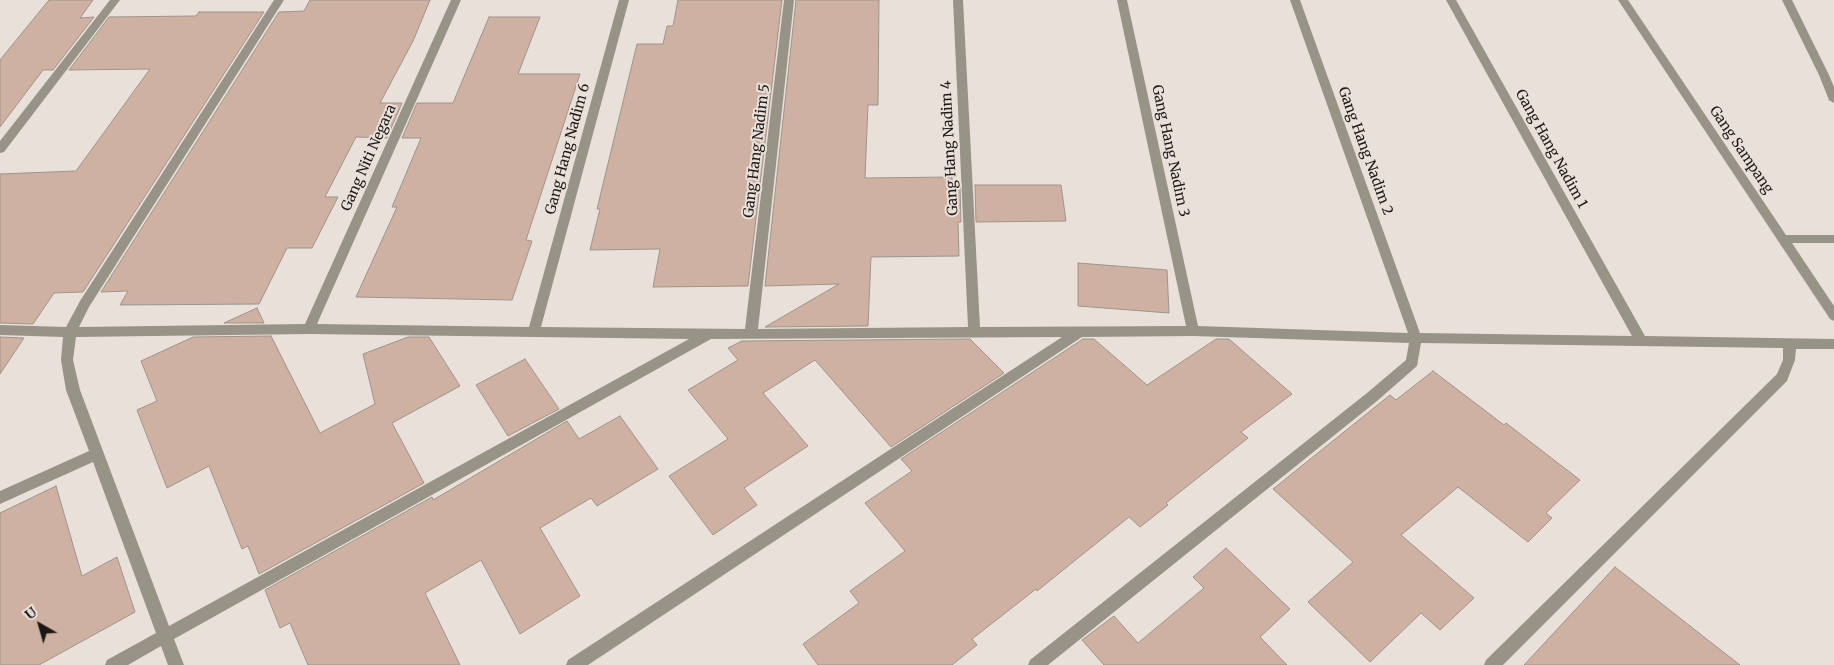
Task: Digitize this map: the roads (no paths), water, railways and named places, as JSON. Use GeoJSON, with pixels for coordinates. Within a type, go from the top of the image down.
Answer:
{"type":"FeatureCollection","features":[{"type":"Feature","properties":{"kind":"street"},"geometry":{"type":"LineString","coordinates":[[0,149],[115,0]]}},
{"type":"Feature","properties":{"kind":"street"},"geometry":{"type":"LineString","coordinates":[[176,665],[73,390],[67,360],[70,332],[84,304],[279,0]]}},
{"type":"Feature","properties":{"kind":"street","name":"Gang Niti Negara"},"geometry":{"type":"LineString","coordinates":[[309,329],[456,0]]}},
{"type":"Feature","properties":{"kind":"street","name":"Gang Hang Nadim 6"},"geometry":{"type":"LineString","coordinates":[[534,331],[624,0]]}},
{"type":"Feature","properties":{"kind":"street","name":"Gang Hang Nadim 4"},"geometry":{"type":"LineString","coordinates":[[958,0],[974,331]]}},
{"type":"Feature","properties":{"kind":"street","name":"Gang Hang Nadim 3"},"geometry":{"type":"LineString","coordinates":[[1122,0],[1193,332]]}},
{"type":"Feature","properties":{"kind":"street","name":"Gang Hang Nadim 2"},"geometry":{"type":"LineString","coordinates":[[1294,0],[1416,338]]}},
{"type":"Feature","properties":{"kind":"street","name":"Gang Hang Nadim 1"},"geometry":{"type":"LineString","coordinates":[[1451,0],[1641,340]]}},
{"type":"Feature","properties":{"kind":"street","name":"Gang Sampang"},"geometry":{"type":"LineString","coordinates":[[1623,0],[1834,316]]}},
{"type":"Feature","properties":{"kind":"street"},"geometry":{"type":"LineString","coordinates":[[1787,0],[1824,75],[1834,100]]}},
{"type":"Feature","properties":{"kind":"street","name":"Gang Hang Nadim 5"},"geometry":{"type":"LineString","coordinates":[[751,332],[789,3]]}},
{"type":"Feature","properties":{"kind":"street"},"geometry":{"type":"LineString","coordinates":[[1782,239],[1834,239]]}},
{"type":"Feature","properties":{"kind":"street"},"geometry":{"type":"LineString","coordinates":[[0,330],[70,332],[309,329],[708,334],[751,332],[974,331],[1193,332],[1416,338],[1834,344]]}},
{"type":"Feature","properties":{"kind":"street"},"geometry":{"type":"LineString","coordinates":[[574,665],[1080,332]]}},
{"type":"Feature","properties":{"kind":"street"},"geometry":{"type":"LineString","coordinates":[[113,665],[708,334]]}},
{"type":"Feature","properties":{"kind":"street"},"geometry":{"type":"LineString","coordinates":[[1036,665],[1378,392],[1412,362],[1416,338]]}},
{"type":"Feature","properties":{"kind":"street"},"geometry":{"type":"LineString","coordinates":[[1492,665],[1782,377],[1789,360],[1790,343]]}},
{"type":"Feature","properties":{"kind":"street"},"geometry":{"type":"LineString","coordinates":[[0,498],[96,454]]}}]}
